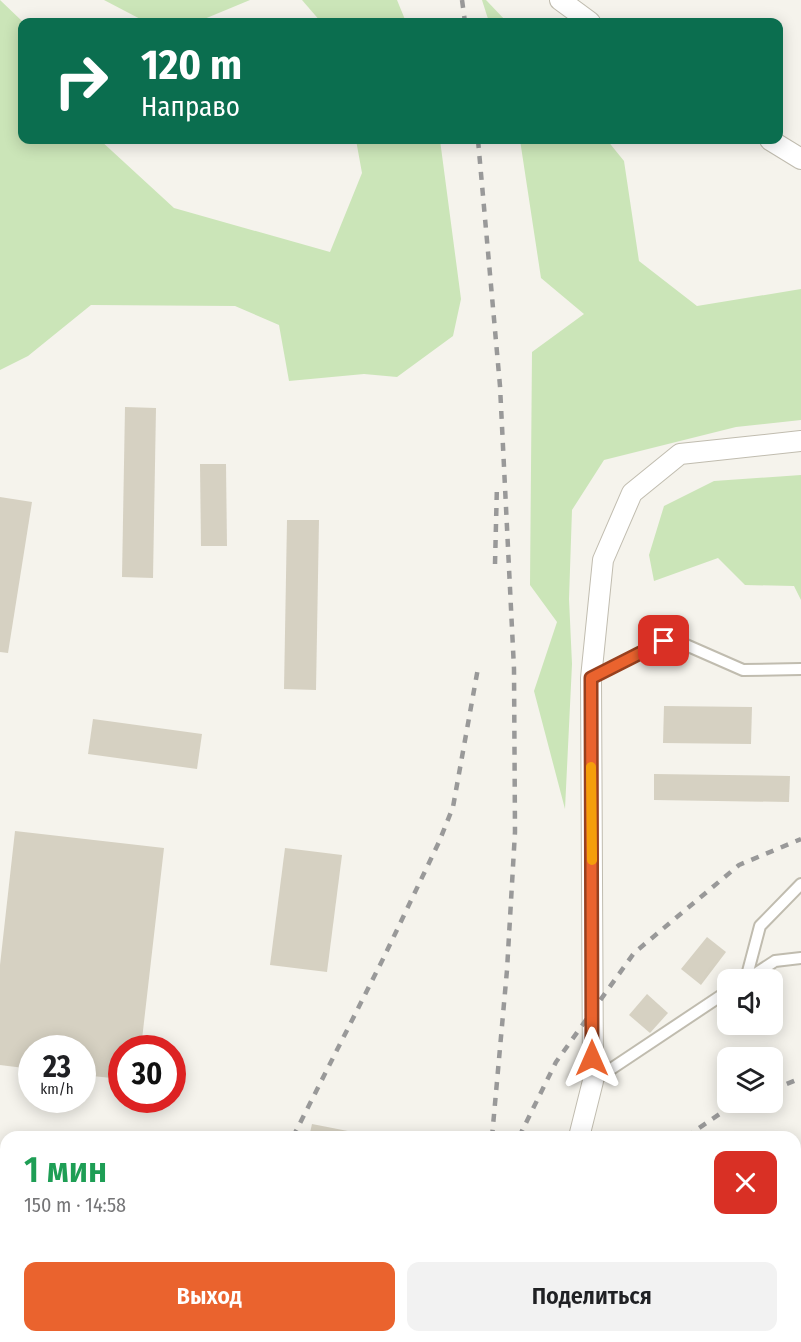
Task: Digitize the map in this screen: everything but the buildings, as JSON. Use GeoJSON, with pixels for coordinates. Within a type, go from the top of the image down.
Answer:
{"type":"FeatureCollection","features":[{"type":"Feature","properties":{"kind":"street"},"geometry":{"type":"LineString","coordinates":[[560,0],[585,18]]}},
{"type":"Feature","properties":{"kind":"street"},"geometry":{"type":"LineString","coordinates":[[777,144],[801,159]]}},
{"type":"Feature","properties":{"kind":"street"},"geometry":{"type":"LineString","coordinates":[[580,1131],[592,1081],[591,678],[603,560],[632,493],[680,454],[801,441]]}},
{"type":"Feature","properties":{"kind":"lane"},"geometry":{"type":"LineString","coordinates":[[591,678],[664,641],[686,645],[744,670],[801,669]]}},
{"type":"Feature","properties":{"kind":"lane"},"geometry":{"type":"LineString","coordinates":[[749,969],[760,926],[801,884]]}},
{"type":"Feature","properties":{"kind":"lane"},"geometry":{"type":"LineString","coordinates":[[762,969],[775,961],[801,958]]}},
{"type":"Feature","properties":{"kind":"lane"},"geometry":{"type":"LineString","coordinates":[[592,1081],[717,998]]}},
{"type":"Feature","properties":{"kind":"green space"},"geometry":{"type":"Polygon","coordinates":[[[0,0],[19,18],[18,144],[104,144],[174,208],[330,252],[362,173],[357,144],[441,144],[461,299],[453,336],[397,377],[364,374],[289,381],[279,325],[235,306],[91,305],[28,356],[0,370],[0,0]]]}},
{"type":"Feature","properties":{"kind":"green space"},"geometry":{"type":"Polygon","coordinates":[[[104,0],[250,0],[207,18],[138,18],[104,0]]]}},
{"type":"Feature","properties":{"kind":"green space"},"geometry":{"type":"Polygon","coordinates":[[[302,0],[397,0],[404,18],[318,18],[302,0]]]}},
{"type":"Feature","properties":{"kind":"green space"},"geometry":{"type":"Polygon","coordinates":[[[482,0],[486,0],[503,18],[488,18],[482,0]]]}},
{"type":"Feature","properties":{"kind":"green space"},"geometry":{"type":"Polygon","coordinates":[[[521,144],[610,144],[624,161],[639,261],[697,306],[801,289],[801,420],[736,427],[604,460],[572,510],[569,599],[572,664],[565,809],[534,691],[557,622],[530,585],[532,352],[584,314],[541,278],[521,144]]]}},
{"type":"Feature","properties":{"kind":"green space"},"geometry":{"type":"Polygon","coordinates":[[[801,475],[801,600],[794,586],[745,585],[718,558],[654,581],[649,555],[664,506],[714,481],[801,475]]]}},
{"type":"Feature","properties":{"kind":"railway"},"geometry":{"type":"LineString","coordinates":[[462,0],[464,18]]}},
{"type":"Feature","properties":{"kind":"railway"},"geometry":{"type":"LineString","coordinates":[[478,144],[500,386],[514,669],[515,832],[507,970],[493,1131]]}},
{"type":"Feature","properties":{"kind":"railway"},"geometry":{"type":"LineString","coordinates":[[495,564],[497,484]]}},
{"type":"Feature","properties":{"kind":"railway"},"geometry":{"type":"LineString","coordinates":[[296,1131],[384,957],[439,842],[453,807],[478,668]]}},
{"type":"Feature","properties":{"kind":"railway"},"geometry":{"type":"LineString","coordinates":[[522,1131],[556,1062],[634,953],[739,865],[801,839]]}},
{"type":"Feature","properties":{"kind":"railway"},"geometry":{"type":"LineString","coordinates":[[783,1085],[801,1078]]}},
{"type":"Feature","properties":{"kind":"railway"},"geometry":{"type":"LineString","coordinates":[[695,1131],[721,1113]]}},
{"type":"Feature","properties":{"kind":"slow traffic"},"geometry":{"type":"LineString","coordinates":[[591,767],[592,860]]}},
{"type":"Feature","properties":{"kind":"route"},"geometry":{"type":"LineString","coordinates":[[592,1058],[591,678],[664,641]]}}]}
